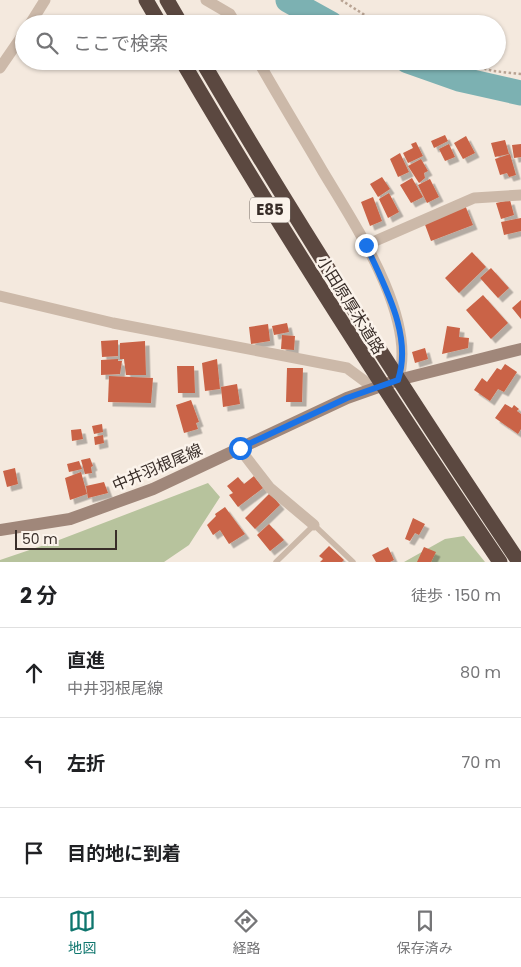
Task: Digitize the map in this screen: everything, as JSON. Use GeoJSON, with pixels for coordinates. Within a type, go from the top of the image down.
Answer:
{"type":"FeatureCollection","features":[{"type":"Feature","properties":{"kind":"highway"},"geometry":{"type":"LineString","coordinates":[[167,0],[176,15]]}},
{"type":"Feature","properties":{"kind":"highway"},"geometry":{"type":"LineString","coordinates":[[147,2],[155,15]]}},
{"type":"Feature","properties":{"kind":"highway","name":"小田原厚木道路"},"geometry":{"type":"LineString","coordinates":[[187,70],[253,184],[362,357],[500,562]]}},
{"type":"Feature","properties":{"kind":"highway","name":"小田原厚木道路"},"geometry":{"type":"LineString","coordinates":[[207,70],[267,173],[377,348],[519,562]]}},
{"type":"Feature","properties":{"kind":"main road","name":"中井羽根尾線"},"geometry":{"type":"LineString","coordinates":[[0,530],[70,520],[152,489],[290,423],[374,388],[398,380],[521,350]]}},
{"type":"Feature","properties":{"kind":"street"},"geometry":{"type":"LineString","coordinates":[[36,15],[45,0]]}},
{"type":"Feature","properties":{"kind":"street"},"geometry":{"type":"LineString","coordinates":[[206,0],[231,15]]}},
{"type":"Feature","properties":{"kind":"street"},"geometry":{"type":"LineString","coordinates":[[0,68],[15,46]]}},
{"type":"Feature","properties":{"kind":"street"},"geometry":{"type":"LineString","coordinates":[[263,70],[366,245],[393,306],[400,330],[403,355],[402,368],[398,380]]}},
{"type":"Feature","properties":{"kind":"street"},"geometry":{"type":"LineString","coordinates":[[366,245],[474,198],[521,195]]}},
{"type":"Feature","properties":{"kind":"street"},"geometry":{"type":"LineString","coordinates":[[0,296],[113,323],[347,368],[374,388]]}},
{"type":"Feature","properties":{"kind":"street"},"geometry":{"type":"LineString","coordinates":[[240,448],[270,488],[314,525]]}},
{"type":"Feature","properties":{"kind":"lane"},"geometry":{"type":"LineString","coordinates":[[276,562],[314,525],[353,562]]}},
{"type":"Feature","properties":{"kind":"path"},"geometry":{"type":"LineString","coordinates":[[341,0],[365,15]]}},
{"type":"Feature","properties":{"kind":"path"},"geometry":{"type":"LineString","coordinates":[[486,70],[521,74]]}},
{"type":"Feature","properties":{"kind":"green space"},"geometry":{"type":"Polygon","coordinates":[[[208,483],[220,497],[189,545],[164,562],[0,562],[0,560],[59,540],[208,483]]]}},
{"type":"Feature","properties":{"kind":"green space"},"geometry":{"type":"Polygon","coordinates":[[[464,536],[485,562],[404,562],[445,539],[464,536]]]}},
{"type":"Feature","properties":{"kind":"building"},"geometry":{"type":"Polygon","coordinates":[[[445,135],[448,141],[434,148],[431,141],[445,135]]]}},
{"type":"Feature","properties":{"kind":"building"},"geometry":{"type":"Polygon","coordinates":[[[466,136],[475,153],[463,159],[454,143],[466,136]]]}},
{"type":"Feature","properties":{"kind":"building"},"geometry":{"type":"Polygon","coordinates":[[[505,140],[509,154],[495,157],[491,143],[505,140]]]}},
{"type":"Feature","properties":{"kind":"building"},"geometry":{"type":"Polygon","coordinates":[[[416,142],[423,156],[408,163],[403,153],[413,148],[411,144],[416,142]]]}},
{"type":"Feature","properties":{"kind":"building"},"geometry":{"type":"Polygon","coordinates":[[[449,144],[455,157],[445,161],[439,149],[449,144]]]}},
{"type":"Feature","properties":{"kind":"building"},"geometry":{"type":"Polygon","coordinates":[[[521,144],[521,157],[514,158],[512,145],[521,144]]]}},
{"type":"Feature","properties":{"kind":"building"},"geometry":{"type":"Polygon","coordinates":[[[400,153],[409,172],[398,177],[390,159],[400,153]]]}},
{"type":"Feature","properties":{"kind":"building"},"geometry":{"type":"Polygon","coordinates":[[[510,154],[516,175],[509,177],[507,173],[500,175],[495,159],[510,154]]]}},
{"type":"Feature","properties":{"kind":"building"},"geometry":{"type":"Polygon","coordinates":[[[421,159],[428,171],[424,173],[425,178],[419,183],[408,166],[421,159]]]}},
{"type":"Feature","properties":{"kind":"building"},"geometry":{"type":"Polygon","coordinates":[[[382,177],[390,189],[378,197],[370,184],[382,177]]]}},
{"type":"Feature","properties":{"kind":"building"},"geometry":{"type":"Polygon","coordinates":[[[412,178],[423,197],[411,203],[400,185],[412,178]]]}},
{"type":"Feature","properties":{"kind":"building"},"geometry":{"type":"Polygon","coordinates":[[[430,179],[439,197],[427,203],[418,185],[430,179]]]}},
{"type":"Feature","properties":{"kind":"building"},"geometry":{"type":"Polygon","coordinates":[[[389,193],[399,212],[388,218],[379,199],[389,193]]]}},
{"type":"Feature","properties":{"kind":"building"},"geometry":{"type":"Polygon","coordinates":[[[373,197],[382,221],[370,226],[361,202],[373,197]]]}},
{"type":"Feature","properties":{"kind":"building"},"geometry":{"type":"Polygon","coordinates":[[[510,200],[514,215],[501,219],[496,203],[510,200]]]}},
{"type":"Feature","properties":{"kind":"building"},"geometry":{"type":"Polygon","coordinates":[[[465,205],[473,225],[431,241],[424,222],[465,205]]]}},
{"type":"Feature","properties":{"kind":"building"},"geometry":{"type":"Polygon","coordinates":[[[521,218],[521,231],[504,235],[501,222],[521,218]]]}},
{"type":"Feature","properties":{"kind":"building"},"geometry":{"type":"Polygon","coordinates":[[[472,252],[486,267],[459,293],[445,278],[472,252]]]}},
{"type":"Feature","properties":{"kind":"building"},"geometry":{"type":"Polygon","coordinates":[[[491,268],[509,288],[498,298],[480,278],[491,268]]]}},
{"type":"Feature","properties":{"kind":"building"},"geometry":{"type":"Polygon","coordinates":[[[483,295],[508,323],[491,339],[466,310],[483,295]]]}},
{"type":"Feature","properties":{"kind":"building"},"geometry":{"type":"Polygon","coordinates":[[[521,300],[521,319],[512,308],[521,300]]]}},
{"type":"Feature","properties":{"kind":"building"},"geometry":{"type":"Polygon","coordinates":[[[287,323],[289,332],[274,335],[272,326],[287,323]]]}},
{"type":"Feature","properties":{"kind":"building"},"geometry":{"type":"Polygon","coordinates":[[[268,324],[270,341],[251,344],[249,327],[268,324]]]}},
{"type":"Feature","properties":{"kind":"building"},"geometry":{"type":"Polygon","coordinates":[[[447,326],[460,328],[459,337],[469,338],[468,348],[442,354],[447,326]]]}},
{"type":"Feature","properties":{"kind":"building"},"geometry":{"type":"Polygon","coordinates":[[[282,335],[295,336],[294,350],[281,349],[282,335]]]}},
{"type":"Feature","properties":{"kind":"building"},"geometry":{"type":"Polygon","coordinates":[[[118,340],[118,356],[102,357],[101,341],[118,340]]]}},
{"type":"Feature","properties":{"kind":"building"},"geometry":{"type":"Polygon","coordinates":[[[145,341],[146,375],[126,375],[124,359],[120,359],[120,343],[145,341]]]}},
{"type":"Feature","properties":{"kind":"building"},"geometry":{"type":"Polygon","coordinates":[[[425,348],[428,359],[415,363],[412,352],[425,348]]]}},
{"type":"Feature","properties":{"kind":"building"},"geometry":{"type":"Polygon","coordinates":[[[118,359],[118,361],[122,361],[120,374],[101,375],[101,360],[118,359]]]}},
{"type":"Feature","properties":{"kind":"building"},"geometry":{"type":"Polygon","coordinates":[[[217,359],[220,389],[205,391],[202,363],[217,359]]]}},
{"type":"Feature","properties":{"kind":"building"},"geometry":{"type":"Polygon","coordinates":[[[505,364],[517,372],[504,392],[498,389],[490,401],[474,390],[482,378],[487,382],[497,368],[501,370],[505,364]]]}},
{"type":"Feature","properties":{"kind":"building"},"geometry":{"type":"Polygon","coordinates":[[[177,366],[194,366],[195,393],[178,393],[177,366]]]}},
{"type":"Feature","properties":{"kind":"building"},"geometry":{"type":"Polygon","coordinates":[[[287,368],[303,368],[302,402],[286,402],[287,368]]]}},
{"type":"Feature","properties":{"kind":"building"},"geometry":{"type":"Polygon","coordinates":[[[109,376],[153,378],[151,403],[108,402],[109,376]]]}},
{"type":"Feature","properties":{"kind":"building"},"geometry":{"type":"Polygon","coordinates":[[[237,384],[240,404],[223,407],[221,387],[237,384]]]}},
{"type":"Feature","properties":{"kind":"building"},"geometry":{"type":"Polygon","coordinates":[[[191,400],[199,422],[196,423],[198,429],[184,433],[176,405],[191,400]]]}},
{"type":"Feature","properties":{"kind":"building"},"geometry":{"type":"Polygon","coordinates":[[[505,404],[512,408],[514,405],[519,409],[517,411],[521,414],[521,429],[518,434],[495,418],[505,404]]]}},
{"type":"Feature","properties":{"kind":"building"},"geometry":{"type":"Polygon","coordinates":[[[102,424],[103,432],[94,434],[92,426],[102,424]]]}},
{"type":"Feature","properties":{"kind":"building"},"geometry":{"type":"Polygon","coordinates":[[[81,429],[83,439],[72,441],[71,430],[81,429]]]}},
{"type":"Feature","properties":{"kind":"building"},"geometry":{"type":"Polygon","coordinates":[[[103,435],[104,443],[95,445],[94,437],[103,435]]]}},
{"type":"Feature","properties":{"kind":"building"},"geometry":{"type":"Polygon","coordinates":[[[90,458],[93,466],[91,467],[92,473],[85,474],[81,460],[90,458]]]}},
{"type":"Feature","properties":{"kind":"building"},"geometry":{"type":"Polygon","coordinates":[[[79,461],[82,469],[69,472],[67,464],[79,461]]]}},
{"type":"Feature","properties":{"kind":"building"},"geometry":{"type":"Polygon","coordinates":[[[15,468],[18,484],[7,487],[3,471],[15,468]]]}},
{"type":"Feature","properties":{"kind":"building"},"geometry":{"type":"Polygon","coordinates":[[[81,472],[87,494],[70,500],[65,478],[81,472]]]}},
{"type":"Feature","properties":{"kind":"building"},"geometry":{"type":"Polygon","coordinates":[[[254,476],[263,488],[238,507],[229,495],[233,493],[227,486],[238,477],[244,484],[254,476]]]}},
{"type":"Feature","properties":{"kind":"building"},"geometry":{"type":"Polygon","coordinates":[[[104,482],[108,493],[88,498],[86,486],[104,482]]]}},
{"type":"Feature","properties":{"kind":"building"},"geometry":{"type":"Polygon","coordinates":[[[270,493],[280,505],[255,529],[245,518],[270,493]]]}},
{"type":"Feature","properties":{"kind":"building"},"geometry":{"type":"Polygon","coordinates":[[[225,507],[245,534],[229,544],[220,530],[213,535],[207,525],[216,516],[215,514],[225,507]]]}},
{"type":"Feature","properties":{"kind":"building"},"geometry":{"type":"Polygon","coordinates":[[[413,518],[425,524],[419,535],[415,533],[410,541],[405,539],[413,518]]]}},
{"type":"Feature","properties":{"kind":"building"},"geometry":{"type":"Polygon","coordinates":[[[269,524],[284,540],[270,551],[257,535],[269,524]]]}},
{"type":"Feature","properties":{"kind":"building"},"geometry":{"type":"Polygon","coordinates":[[[329,546],[344,560],[342,562],[320,562],[323,559],[319,556],[329,546]]]}},
{"type":"Feature","properties":{"kind":"building"},"geometry":{"type":"Polygon","coordinates":[[[388,547],[394,560],[390,562],[376,562],[372,555],[388,547]]]}},
{"type":"Feature","properties":{"kind":"building"},"geometry":{"type":"Polygon","coordinates":[[[424,547],[436,552],[431,562],[417,562],[424,547]]]}},
{"type":"Feature","properties":{"kind":"waterway"},"geometry":{"type":"LineString","coordinates":[[288,0],[315,15]]}},
{"type":"Feature","properties":{"kind":"waterway"},"geometry":{"type":"LineString","coordinates":[[434,70],[459,79],[521,93]]}},
{"type":"Feature","properties":{"kind":"route"},"geometry":{"type":"LineString","coordinates":[[240,448],[347,398],[398,380],[402,368],[403,355],[400,330],[393,306],[366,245]]}}]}
